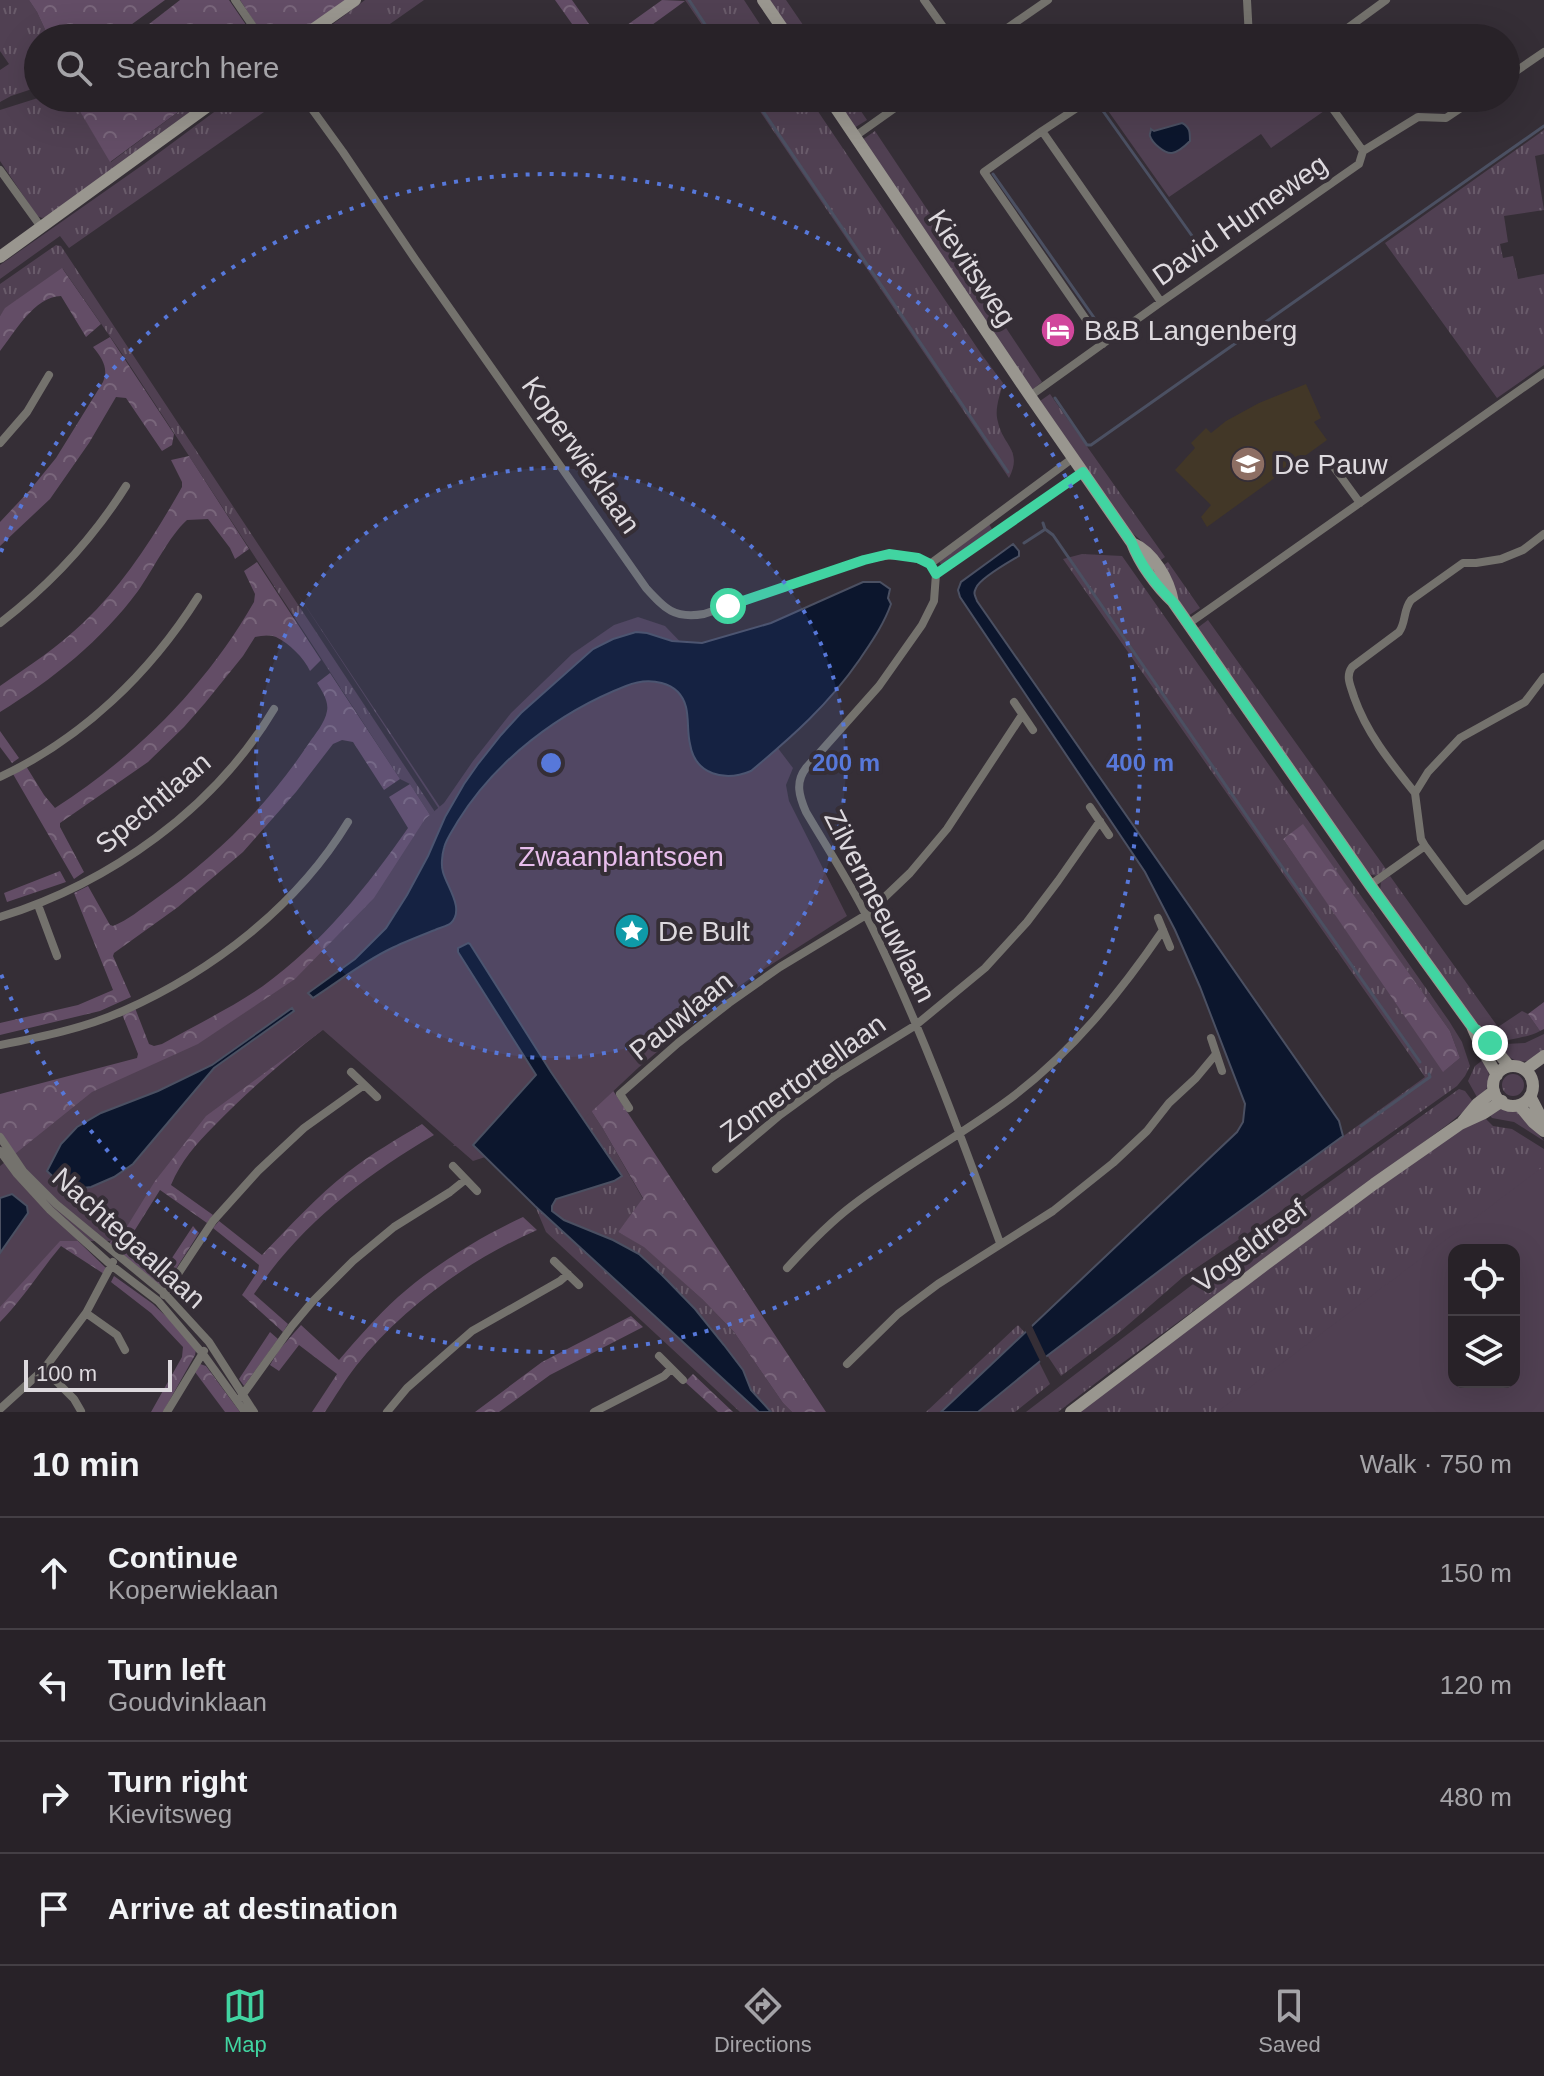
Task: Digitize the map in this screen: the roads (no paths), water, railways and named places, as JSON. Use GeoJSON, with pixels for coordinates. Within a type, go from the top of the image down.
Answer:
{"type":"FeatureCollection","features":[{"type":"Feature","properties":{"kind":"street"},"geometry":{"type":"LineString","coordinates":[[235,0],[251,24]]}},
{"type":"Feature","properties":{"kind":"street"},"geometry":{"type":"LineString","coordinates":[[321,24],[355,0]]}},
{"type":"Feature","properties":{"kind":"street"},"geometry":{"type":"LineString","coordinates":[[763,0],[779,24]]}},
{"type":"Feature","properties":{"kind":"street"},"geometry":{"type":"LineString","coordinates":[[924,0],[941,24]]}},
{"type":"Feature","properties":{"kind":"street"},"geometry":{"type":"LineString","coordinates":[[1013,24],[1048,0]]}},
{"type":"Feature","properties":{"kind":"street"},"geometry":{"type":"LineString","coordinates":[[1247,0],[1248,24]]}},
{"type":"Feature","properties":{"kind":"street"},"geometry":{"type":"LineString","coordinates":[[1353,24],[1386,0]]}},
{"type":"Feature","properties":{"kind":"street"},"geometry":{"type":"LineString","coordinates":[[1520,68],[1544,52]]}},
{"type":"Feature","properties":{"kind":"street"},"geometry":{"type":"LineString","coordinates":[[0,257],[200,112]]}},
{"type":"Feature","properties":{"kind":"street","name":"Koperwieklaan"},"geometry":{"type":"LineString","coordinates":[[314,112],[646,588],[663,607],[677,614],[704,614],[889,554],[918,558],[930,564]]}},
{"type":"Feature","properties":{"kind":"street","name":"Kievitsweg"},"geometry":{"type":"LineString","coordinates":[[838,112],[1163,593],[1173,602],[1472,1026],[1497,1075]]}},
{"type":"Feature","properties":{"kind":"street"},"geometry":{"type":"LineString","coordinates":[[854,137],[889,112]]}},
{"type":"Feature","properties":{"kind":"street"},"geometry":{"type":"LineString","coordinates":[[1071,112],[984,172],[1103,344]]}},
{"type":"Feature","properties":{"kind":"street"},"geometry":{"type":"LineString","coordinates":[[1335,112],[1363,151]]}},
{"type":"Feature","properties":{"kind":"street","name":"David Humeweg"},"geometry":{"type":"LineString","coordinates":[[1030,396],[1359,164],[1363,151],[1418,117],[1446,118],[1455,112]]}},
{"type":"Feature","properties":{"kind":"street"},"geometry":{"type":"LineString","coordinates":[[1042,131],[1161,302]]}},
{"type":"Feature","properties":{"kind":"street"},"geometry":{"type":"LineString","coordinates":[[0,170],[41,227]]}},
{"type":"Feature","properties":{"kind":"street"},"geometry":{"type":"LineString","coordinates":[[1188,624],[1544,373]]}},
{"type":"Feature","properties":{"kind":"street"},"geometry":{"type":"LineString","coordinates":[[0,443],[27,412],[49,375]]}},
{"type":"Feature","properties":{"kind":"street"},"geometry":{"type":"LineString","coordinates":[[1073,458],[930,564],[936,574],[1083,472]]}},
{"type":"Feature","properties":{"kind":"street"},"geometry":{"type":"LineString","coordinates":[[1333,466],[1360,503]]}},
{"type":"Feature","properties":{"kind":"street"},"geometry":{"type":"LineString","coordinates":[[0,623],[59,572],[100,525],[126,486]]}},
{"type":"Feature","properties":{"kind":"street"},"geometry":{"type":"LineString","coordinates":[[1544,534],[1523,550],[1501,559],[1463,563],[1411,600],[1399,632],[1348,672],[1360,714],[1379,748],[1415,793],[1421,839],[1466,901],[1544,844]]}},
{"type":"Feature","properties":{"kind":"street","name":"Zilvermeeuwlaan"},"geometry":{"type":"LineString","coordinates":[[936,574],[934,601],[922,625],[879,686],[800,775],[798,782],[800,799],[806,812],[866,915],[916,1025],[1000,1243]]}},
{"type":"Feature","properties":{"kind":"street"},"geometry":{"type":"LineString","coordinates":[[0,777],[63,741],[111,703],[150,664],[198,597]]}},
{"type":"Feature","properties":{"kind":"street"},"geometry":{"type":"LineString","coordinates":[[1415,793],[1428,772],[1460,738],[1525,702],[1544,677]]}},
{"type":"Feature","properties":{"kind":"street"},"geometry":{"type":"LineString","coordinates":[[1014,702],[1033,730]]}},
{"type":"Feature","properties":{"kind":"street","name":"Spechtlaan"},"geometry":{"type":"LineString","coordinates":[[0,917],[38,905],[103,873],[144,847],[230,769],[274,709]]}},
{"type":"Feature","properties":{"kind":"street"},"geometry":{"type":"LineString","coordinates":[[866,915],[910,873],[947,829],[1022,715]]}},
{"type":"Feature","properties":{"kind":"street"},"geometry":{"type":"LineString","coordinates":[[1090,807],[1109,835]]}},
{"type":"Feature","properties":{"kind":"street","name":"Zomertortellaan"},"geometry":{"type":"LineString","coordinates":[[716,1169],[780,1115],[835,1075],[916,1025],[985,968],[1058,881],[1100,821]]}},
{"type":"Feature","properties":{"kind":"street"},"geometry":{"type":"LineString","coordinates":[[0,1045],[63,1031],[121,1012],[213,961],[253,931],[294,892],[312,873],[348,822]]}},
{"type":"Feature","properties":{"kind":"street"},"geometry":{"type":"LineString","coordinates":[[1370,885],[1425,846]]}},
{"type":"Feature","properties":{"kind":"street"},"geometry":{"type":"LineString","coordinates":[[38,905],[57,956]]}},
{"type":"Feature","properties":{"kind":"street","name":"Pauwlaan"},"geometry":{"type":"LineString","coordinates":[[629,1108],[620,1094],[678,1043],[780,967],[866,915]]}},
{"type":"Feature","properties":{"kind":"street"},"geometry":{"type":"LineString","coordinates":[[1158,918],[1170,947]]}},
{"type":"Feature","properties":{"kind":"street"},"geometry":{"type":"LineString","coordinates":[[787,1268],[815,1237],[852,1206],[1013,1097],[1053,1062],[1088,1028],[1123,986],[1163,930]]}},
{"type":"Feature","properties":{"kind":"street","name":"Kievitsweg"},"geometry":{"type":"LineString","coordinates":[[1472,1026],[1509,1066]]}},
{"type":"Feature","properties":{"kind":"street"},"geometry":{"type":"LineString","coordinates":[[1211,1038],[1222,1071]]}},
{"type":"Feature","properties":{"kind":"street"},"geometry":{"type":"LineString","coordinates":[[847,1364],[898,1314],[938,1284],[1053,1211],[1113,1163],[1147,1131],[1216,1054]]}},
{"type":"Feature","properties":{"kind":"street"},"geometry":{"type":"LineString","coordinates":[[1529,1074],[1544,1056]]}},
{"type":"Feature","properties":{"kind":"street"},"geometry":{"type":"LineString","coordinates":[[1509,1066],[1529,1074],[1533,1085],[1524,1100],[1513,1105],[1498,1096],[1494,1085],[1497,1075],[1509,1066]]}},
{"type":"Feature","properties":{"kind":"street"},"geometry":{"type":"LineString","coordinates":[[1529,1074],[1544,1070]]}},
{"type":"Feature","properties":{"kind":"street"},"geometry":{"type":"LineString","coordinates":[[351,1072],[377,1097]]}},
{"type":"Feature","properties":{"kind":"street"},"geometry":{"type":"LineString","coordinates":[[158,1301],[213,1221],[258,1171],[304,1128],[364,1085]]}},
{"type":"Feature","properties":{"kind":"street","name":"Vogeldreef"},"geometry":{"type":"LineString","coordinates":[[1071,1412],[1266,1264],[1460,1124],[1484,1113],[1498,1096]]}},
{"type":"Feature","properties":{"kind":"street"},"geometry":{"type":"LineString","coordinates":[[1524,1100],[1544,1123]]}},
{"type":"Feature","properties":{"kind":"street"},"geometry":{"type":"LineString","coordinates":[[1524,1100],[1533,1122],[1544,1131]]}},
{"type":"Feature","properties":{"kind":"street","name":"Nachtegaallaan"},"geometry":{"type":"LineString","coordinates":[[0,1137],[23,1171],[56,1204],[165,1294],[209,1342],[241,1397],[245,1412]]}},
{"type":"Feature","properties":{"kind":"street","name":"Nachtegaallaan"},"geometry":{"type":"LineString","coordinates":[[0,1151],[50,1210],[111,1265],[158,1301],[254,1412]]}},
{"type":"Feature","properties":{"kind":"street"},"geometry":{"type":"LineString","coordinates":[[453,1166],[477,1191]]}},
{"type":"Feature","properties":{"kind":"street"},"geometry":{"type":"LineString","coordinates":[[241,1397],[292,1326],[353,1261],[394,1227],[465,1180]]}},
{"type":"Feature","properties":{"kind":"street"},"geometry":{"type":"LineString","coordinates":[[0,1409],[44,1369],[86,1313],[117,1255]]}},
{"type":"Feature","properties":{"kind":"street"},"geometry":{"type":"LineString","coordinates":[[554,1261],[579,1285]]}},
{"type":"Feature","properties":{"kind":"street"},"geometry":{"type":"LineString","coordinates":[[387,1412],[407,1388],[472,1331],[568,1274]]}},
{"type":"Feature","properties":{"kind":"street"},"geometry":{"type":"LineString","coordinates":[[86,1313],[117,1335],[125,1350]]}},
{"type":"Feature","properties":{"kind":"street"},"geometry":{"type":"LineString","coordinates":[[167,1412],[209,1342]]}},
{"type":"Feature","properties":{"kind":"street"},"geometry":{"type":"LineString","coordinates":[[659,1356],[683,1380]]}},
{"type":"Feature","properties":{"kind":"street"},"geometry":{"type":"LineString","coordinates":[[44,1369],[74,1399],[81,1411]]}},
{"type":"Feature","properties":{"kind":"street"},"geometry":{"type":"LineString","coordinates":[[594,1412],[664,1376],[671,1369]]}},
{"type":"Feature","properties":{"kind":"water"},"geometry":{"type":"Polygon","coordinates":[[[1182,123],[1189,130],[1190,141],[1177,151],[1166,152],[1151,139],[1151,129],[1154,131],[1182,123]]]}},
{"type":"Feature","properties":{"kind":"water"},"geometry":{"type":"Polygon","coordinates":[[[1013,544],[1019,556],[979,584],[974,593],[977,601],[1339,1121],[1343,1136],[1200,1240],[978,1412],[941,1412],[1237,1132],[1243,1122],[1245,1104],[1200,987],[1145,872],[960,597],[958,590],[961,582],[1013,544]]]}},
{"type":"Feature","properties":{"kind":"water"},"geometry":{"type":"Polygon","coordinates":[[[863,582],[880,582],[890,589],[888,598],[891,604],[877,632],[823,705],[751,771],[722,775],[698,763],[690,744],[682,698],[677,691],[662,683],[635,683],[577,709],[510,758],[473,799],[446,841],[443,872],[456,905],[451,923],[380,954],[313,998],[308,993],[355,959],[386,928],[428,856],[445,817],[478,764],[521,713],[593,649],[636,632],[672,641],[702,643],[771,623],[863,582]]]}},
{"type":"Feature","properties":{"kind":"water"},"geometry":{"type":"Polygon","coordinates":[[[468,943],[622,1176],[556,1199],[552,1211],[564,1220],[639,1254],[662,1275],[724,1345],[743,1370],[751,1390],[771,1412],[759,1412],[473,1145],[536,1075],[458,952],[458,948],[468,943]]]}},
{"type":"Feature","properties":{"kind":"water"},"geometry":{"type":"Polygon","coordinates":[[[292,1008],[294,1011],[214,1068],[133,1164],[114,1177],[91,1187],[67,1190],[47,1171],[61,1144],[77,1127],[101,1113],[158,1091],[212,1065],[292,1008]]]}},
{"type":"Feature","properties":{"kind":"water"},"geometry":{"type":"Polygon","coordinates":[[[12,1194],[27,1206],[28,1213],[0,1253],[0,1198],[12,1194]]]}},
{"type":"Feature","properties":{"kind":"waterway"},"geometry":{"type":"LineString","coordinates":[[689,0],[705,24]]}},
{"type":"Feature","properties":{"kind":"waterway"},"geometry":{"type":"LineString","coordinates":[[764,112],[1008,472]]}},
{"type":"Feature","properties":{"kind":"waterway"},"geometry":{"type":"LineString","coordinates":[[1104,112],[1200,247]]}},
{"type":"Feature","properties":{"kind":"waterway"},"geometry":{"type":"LineString","coordinates":[[1055,398],[1087,445],[1091,445],[1544,126]]}},
{"type":"Feature","properties":{"kind":"waterway"},"geometry":{"type":"LineString","coordinates":[[993,174],[1102,329]]}},
{"type":"Feature","properties":{"kind":"waterway"},"geometry":{"type":"LineString","coordinates":[[1043,523],[1420,1062]]}},
{"type":"Feature","properties":{"kind":"waterway"},"geometry":{"type":"LineString","coordinates":[[1024,543],[1044,530]]}},
{"type":"Feature","properties":{"kind":"waterway"},"geometry":{"type":"LineString","coordinates":[[1361,1126],[1430,1077],[1429,1074]]}},
{"type":"Feature","properties":{"kind":"place","name":"B&B Langenberg"},"geometry":{"type":"Point","coordinates":[1058,330]}},
{"type":"Feature","properties":{"kind":"place","name":"De Pauw"},"geometry":{"type":"Point","coordinates":[1248,464]}},
{"type":"Feature","properties":{"kind":"place","name":"De Bult"},"geometry":{"type":"Point","coordinates":[632,931]}},
{"type":"Feature","properties":{"kind":"park label","name":"Zwaanplantsoen"},"geometry":{"type":"Point","coordinates":[621,856]}}]}
